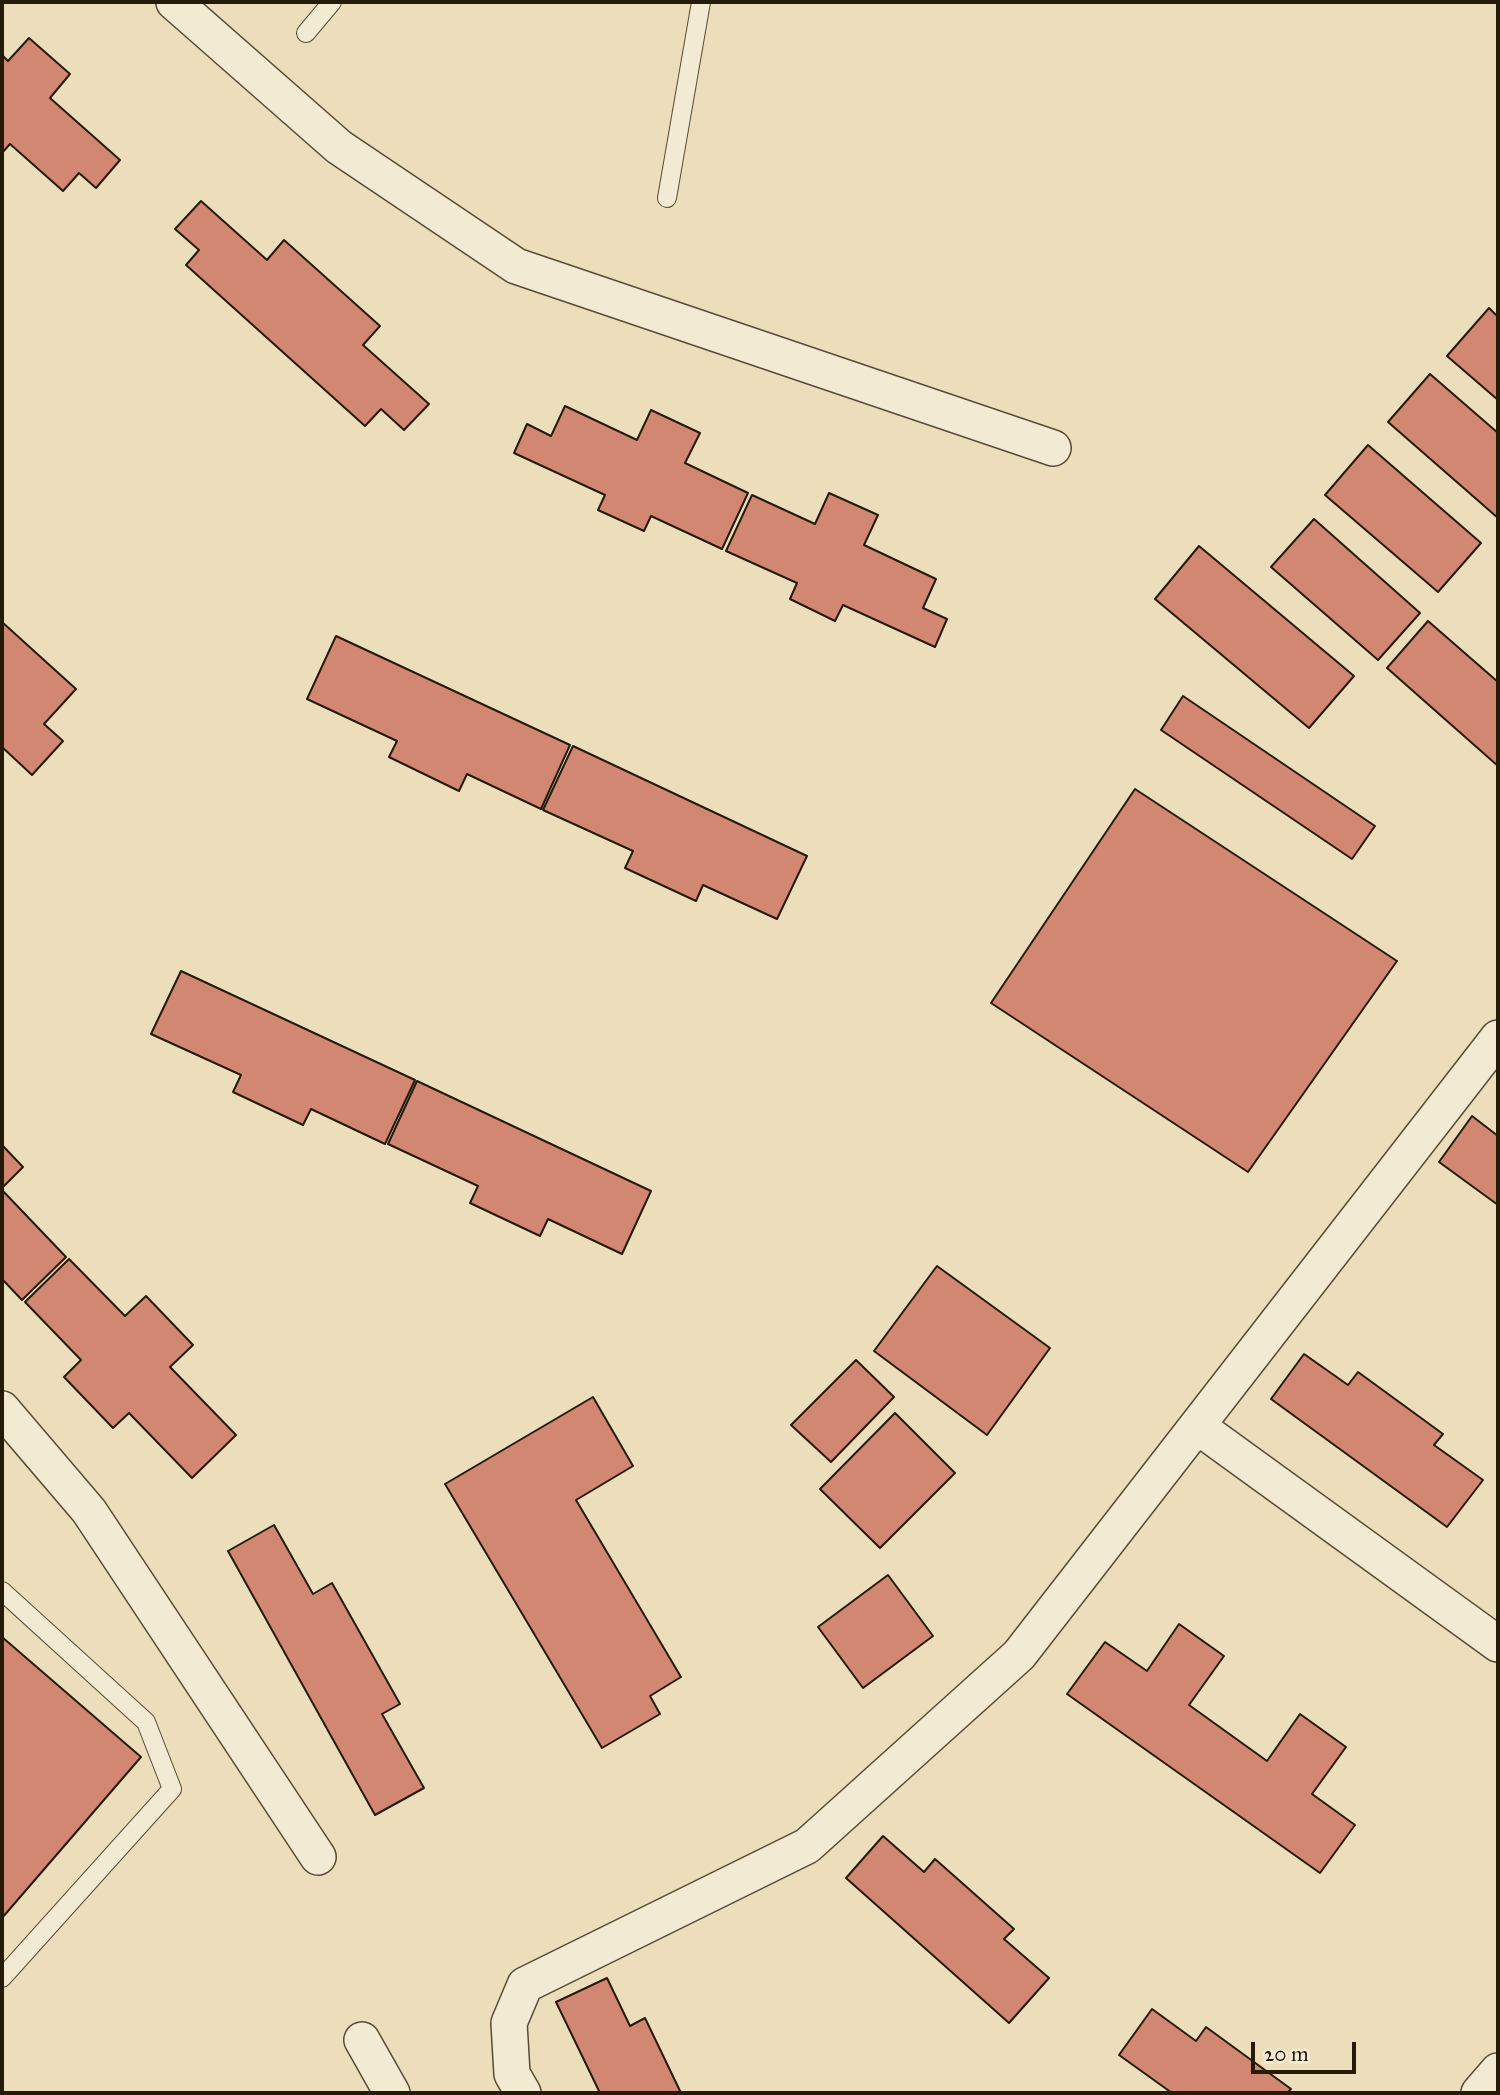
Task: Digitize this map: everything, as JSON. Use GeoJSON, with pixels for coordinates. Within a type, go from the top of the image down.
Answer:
{"type":"FeatureCollection","features":[{"type":"Feature","properties":{"kind":"street"},"geometry":{"type":"LineString","coordinates":[[174,2],[339,147],[516,266],[1053,448]]}},
{"type":"Feature","properties":{"kind":"street"},"geometry":{"type":"LineString","coordinates":[[523,2093],[512,2074],[509,2023],[525,1985],[807,1846],[1019,1654],[1498,1038]]}},
{"type":"Feature","properties":{"kind":"street"},"geometry":{"type":"LineString","coordinates":[[2,1409],[89,1511],[318,1857]]}},
{"type":"Feature","properties":{"kind":"street"},"geometry":{"type":"LineString","coordinates":[[1197,1426],[1498,1643]]}},
{"type":"Feature","properties":{"kind":"street"},"geometry":{"type":"LineString","coordinates":[[362,2039],[392,2093]]}},
{"type":"Feature","properties":{"kind":"street"},"geometry":{"type":"LineString","coordinates":[[1479,2093],[1498,2071]]}},
{"type":"Feature","properties":{"kind":"lane"},"geometry":{"type":"LineString","coordinates":[[306,33],[332,2]]}},
{"type":"Feature","properties":{"kind":"lane"},"geometry":{"type":"LineString","coordinates":[[667,198],[701,2]]}},
{"type":"Feature","properties":{"kind":"lane"},"geometry":{"type":"LineString","coordinates":[[2,1591],[146,1722],[172,1789],[2,1978]]}},
{"type":"Feature","properties":{"kind":"building"},"geometry":{"type":"Polygon","coordinates":[[[29,38],[70,74],[50,98],[120,160],[96,188],[79,173],[63,191],[10,144],[2,153],[2,55],[8,61],[29,38]]]}},
{"type":"Feature","properties":{"kind":"building"},"geometry":{"type":"Polygon","coordinates":[[[201,201],[267,260],[284,240],[380,326],[363,345],[429,404],[404,430],[381,409],[365,426],[186,265],[199,250],[175,229],[201,201]]]}},
{"type":"Feature","properties":{"kind":"building"},"geometry":{"type":"Polygon","coordinates":[[[1489,308],[1498,317],[1498,400],[1447,356],[1489,308]]]}},
{"type":"Feature","properties":{"kind":"building"},"geometry":{"type":"Polygon","coordinates":[[[1430,374],[1498,433],[1498,518],[1388,422],[1430,374]]]}},
{"type":"Feature","properties":{"kind":"building"},"geometry":{"type":"Polygon","coordinates":[[[565,406],[637,440],[651,410],[700,433],[685,463],[748,493],[722,549],[651,516],[644,531],[598,510],[605,495],[514,453],[527,424],[551,436],[565,406]]]}},
{"type":"Feature","properties":{"kind":"building"},"geometry":{"type":"Polygon","coordinates":[[[1368,445],[1481,543],[1438,592],[1325,495],[1368,445]]]}},
{"type":"Feature","properties":{"kind":"building"},"geometry":{"type":"Polygon","coordinates":[[[829,493],[878,515],[864,545],[936,579],[923,608],[947,619],[935,647],[843,605],[835,621],[790,599],[797,583],[726,551],[752,495],[815,524],[829,493]]]}},
{"type":"Feature","properties":{"kind":"building"},"geometry":{"type":"Polygon","coordinates":[[[1314,519],[1420,613],[1378,660],[1271,567],[1314,519]]]}},
{"type":"Feature","properties":{"kind":"building"},"geometry":{"type":"Polygon","coordinates":[[[1199,546],[1354,676],[1309,728],[1155,599],[1199,546]]]}},
{"type":"Feature","properties":{"kind":"building"},"geometry":{"type":"Polygon","coordinates":[[[1428,621],[1498,682],[1498,766],[1387,668],[1428,621]]]}},
{"type":"Feature","properties":{"kind":"building"},"geometry":{"type":"Polygon","coordinates":[[[2,622],[76,689],[44,724],[63,741],[32,775],[2,747],[2,622]]]}},
{"type":"Feature","properties":{"kind":"building"},"geometry":{"type":"Polygon","coordinates":[[[336,636],[570,745],[541,809],[467,774],[459,791],[389,757],[397,741],[307,699],[336,636]]]}},
{"type":"Feature","properties":{"kind":"building"},"geometry":{"type":"Polygon","coordinates":[[[1183,696],[1375,826],[1352,859],[1161,730],[1183,696]]]}},
{"type":"Feature","properties":{"kind":"building"},"geometry":{"type":"Polygon","coordinates":[[[573,746],[807,856],[777,919],[703,885],[696,901],[625,868],[633,851],[543,810],[573,746]]]}},
{"type":"Feature","properties":{"kind":"building"},"geometry":{"type":"Polygon","coordinates":[[[1135,789],[1397,961],[1248,1172],[991,1003],[1135,789]]]}},
{"type":"Feature","properties":{"kind":"building"},"geometry":{"type":"Polygon","coordinates":[[[181,971],[415,1080],[385,1144],[311,1109],[303,1125],[233,1092],[241,1075],[151,1034],[181,971]]]}},
{"type":"Feature","properties":{"kind":"building"},"geometry":{"type":"Polygon","coordinates":[[[417,1081],[651,1191],[622,1254],[548,1219],[540,1236],[470,1203],[478,1186],[388,1144],[417,1081]]]}},
{"type":"Feature","properties":{"kind":"building"},"geometry":{"type":"Polygon","coordinates":[[[1472,1116],[1498,1136],[1498,1205],[1439,1162],[1472,1116]]]}},
{"type":"Feature","properties":{"kind":"building"},"geometry":{"type":"Polygon","coordinates":[[[2,1145],[23,1167],[2,1188],[2,1145]]]}},
{"type":"Feature","properties":{"kind":"building"},"geometry":{"type":"Polygon","coordinates":[[[2,1190],[66,1257],[22,1300],[2,1279],[2,1190]]]}},
{"type":"Feature","properties":{"kind":"building"},"geometry":{"type":"Polygon","coordinates":[[[69,1259],[125,1316],[146,1296],[193,1345],[170,1367],[236,1435],[192,1478],[129,1413],[113,1428],[64,1377],[81,1360],[25,1302],[69,1259]]]}},
{"type":"Feature","properties":{"kind":"building"},"geometry":{"type":"Polygon","coordinates":[[[937,1266],[1050,1348],[987,1435],[874,1351],[937,1266]]]}},
{"type":"Feature","properties":{"kind":"building"},"geometry":{"type":"Polygon","coordinates":[[[1304,1354],[1348,1385],[1358,1372],[1443,1434],[1434,1445],[1483,1480],[1447,1527],[1271,1399],[1304,1354]]]}},
{"type":"Feature","properties":{"kind":"building"},"geometry":{"type":"Polygon","coordinates":[[[856,1360],[894,1397],[831,1462],[791,1425],[856,1360]]]}},
{"type":"Feature","properties":{"kind":"building"},"geometry":{"type":"Polygon","coordinates":[[[593,1397],[633,1466],[576,1500],[681,1677],[650,1696],[660,1714],[602,1748],[445,1484],[593,1397]]]}},
{"type":"Feature","properties":{"kind":"building"},"geometry":{"type":"Polygon","coordinates":[[[895,1413],[955,1473],[880,1548],[820,1489],[895,1413]]]}},
{"type":"Feature","properties":{"kind":"building"},"geometry":{"type":"Polygon","coordinates":[[[274,1525],[313,1594],[332,1583],[400,1704],[382,1714],[424,1788],[375,1815],[228,1551],[274,1525]]]}},
{"type":"Feature","properties":{"kind":"building"},"geometry":{"type":"Polygon","coordinates":[[[888,1575],[933,1636],[863,1688],[818,1627],[888,1575]]]}},
{"type":"Feature","properties":{"kind":"building"},"geometry":{"type":"Polygon","coordinates":[[[1179,1624],[1224,1656],[1189,1705],[1267,1761],[1300,1714],[1346,1747],[1312,1794],[1355,1825],[1320,1873],[1067,1694],[1105,1642],[1147,1671],[1179,1624]]]}},
{"type":"Feature","properties":{"kind":"building"},"geometry":{"type":"Polygon","coordinates":[[[2,1637],[141,1757],[2,1918],[2,1637]]]}},
{"type":"Feature","properties":{"kind":"building"},"geometry":{"type":"Polygon","coordinates":[[[883,1836],[924,1872],[935,1859],[1014,1929],[1004,1939],[1049,1978],[1009,2023],[846,1878],[883,1836]]]}},
{"type":"Feature","properties":{"kind":"building"},"geometry":{"type":"Polygon","coordinates":[[[607,1978],[630,2026],[645,2018],[681,2093],[600,2093],[556,2002],[607,1978]]]}},
{"type":"Feature","properties":{"kind":"building"},"geometry":{"type":"Polygon","coordinates":[[[1152,2009],[1196,2041],[1206,2027],[1291,2089],[1287,2093],[1172,2093],[1119,2055],[1152,2009]]]}}]}
